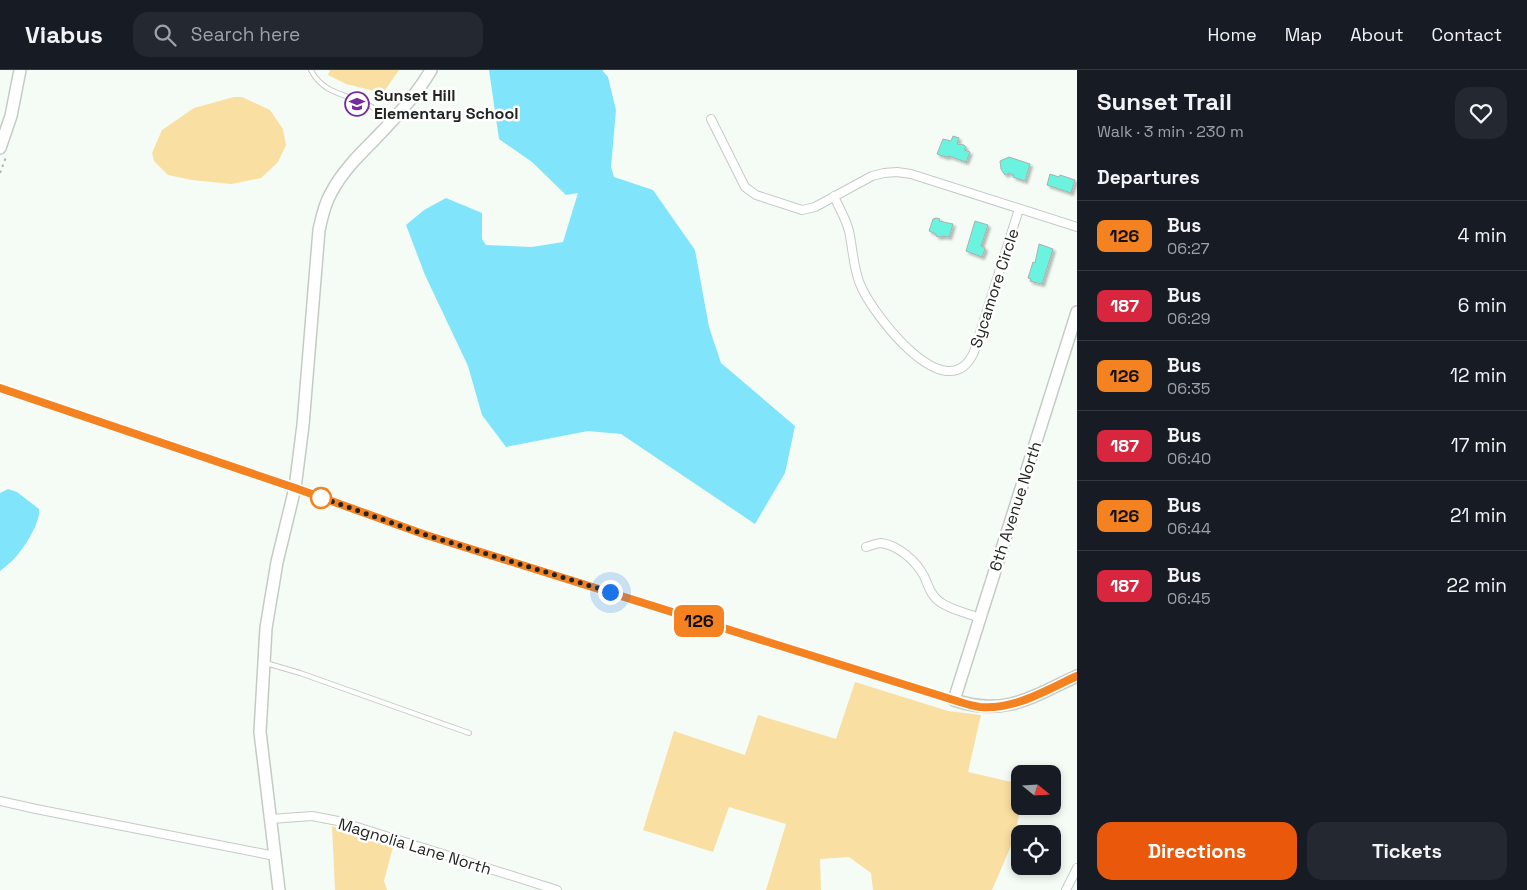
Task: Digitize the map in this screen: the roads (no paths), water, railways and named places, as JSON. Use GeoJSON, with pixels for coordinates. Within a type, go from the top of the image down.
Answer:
{"type":"FeatureCollection","features":[{"type":"Feature","properties":{"kind":"street"},"geometry":{"type":"LineString","coordinates":[[0,148],[11,116],[20,70]]}},
{"type":"Feature","properties":{"kind":"street"},"geometry":{"type":"LineString","coordinates":[[280,890],[260,732],[266,628],[277,562],[295,488],[303,425],[319,230],[323,212],[339,178],[412,99],[431,70]]}},
{"type":"Feature","properties":{"kind":"street"},"geometry":{"type":"LineString","coordinates":[[711,119],[745,187],[756,195],[802,210],[815,207],[872,176],[884,172],[897,172],[911,174],[1077,227]]}},
{"type":"Feature","properties":{"kind":"street","name":"Sycamore Circle"},"geometry":{"type":"LineString","coordinates":[[834,196],[849,230],[859,283],[868,301],[898,340],[930,365],[944,372],[954,372],[963,368],[970,361],[1019,210]]}},
{"type":"Feature","properties":{"kind":"street","name":"6th Avenue North"},"geometry":{"type":"LineString","coordinates":[[954,700],[1077,312]]}},
{"type":"Feature","properties":{"kind":"street"},"geometry":{"type":"LineString","coordinates":[[0,388],[295,488],[426,535],[979,707],[999,707],[1018,703],[1077,676]]}},
{"type":"Feature","properties":{"kind":"street"},"geometry":{"type":"LineString","coordinates":[[866,547],[881,543],[894,548],[916,565],[931,592],[939,602],[980,618]]}},
{"type":"Feature","properties":{"kind":"street"},"geometry":{"type":"LineString","coordinates":[[0,801],[275,856]]}},
{"type":"Feature","properties":{"kind":"street","name":"Magnolia Lane North"},"geometry":{"type":"LineString","coordinates":[[271,819],[312,816],[338,821],[557,890]]}},
{"type":"Feature","properties":{"kind":"street"},"geometry":{"type":"LineString","coordinates":[[1066,890],[1077,868]]}},
{"type":"Feature","properties":{"kind":"lane"},"geometry":{"type":"LineString","coordinates":[[311,70],[327,89],[370,106],[390,123]]}},
{"type":"Feature","properties":{"kind":"lane"},"geometry":{"type":"LineString","coordinates":[[264,662],[469,733]]}},
{"type":"Feature","properties":{"kind":"water"},"geometry":{"type":"Polygon","coordinates":[[[489,70],[602,70],[608,77],[616,110],[611,167],[614,177],[653,190],[695,250],[709,327],[721,363],[795,426],[785,473],[755,524],[621,434],[588,431],[506,447],[482,415],[468,366],[425,275],[406,225],[424,210],[446,198],[482,213],[482,239],[486,245],[532,247],[563,242],[578,193],[566,195],[532,162],[499,139],[489,70]]]}},
{"type":"Feature","properties":{"kind":"water"},"geometry":{"type":"Polygon","coordinates":[[[8,489],[17,492],[39,509],[39,514],[35,528],[23,548],[0,571],[0,493],[8,489]]]}},
{"type":"Feature","properties":{"kind":"place","name":"Sunset Hill Elementary School"},"geometry":{"type":"Point","coordinates":[357,104]}}]}
